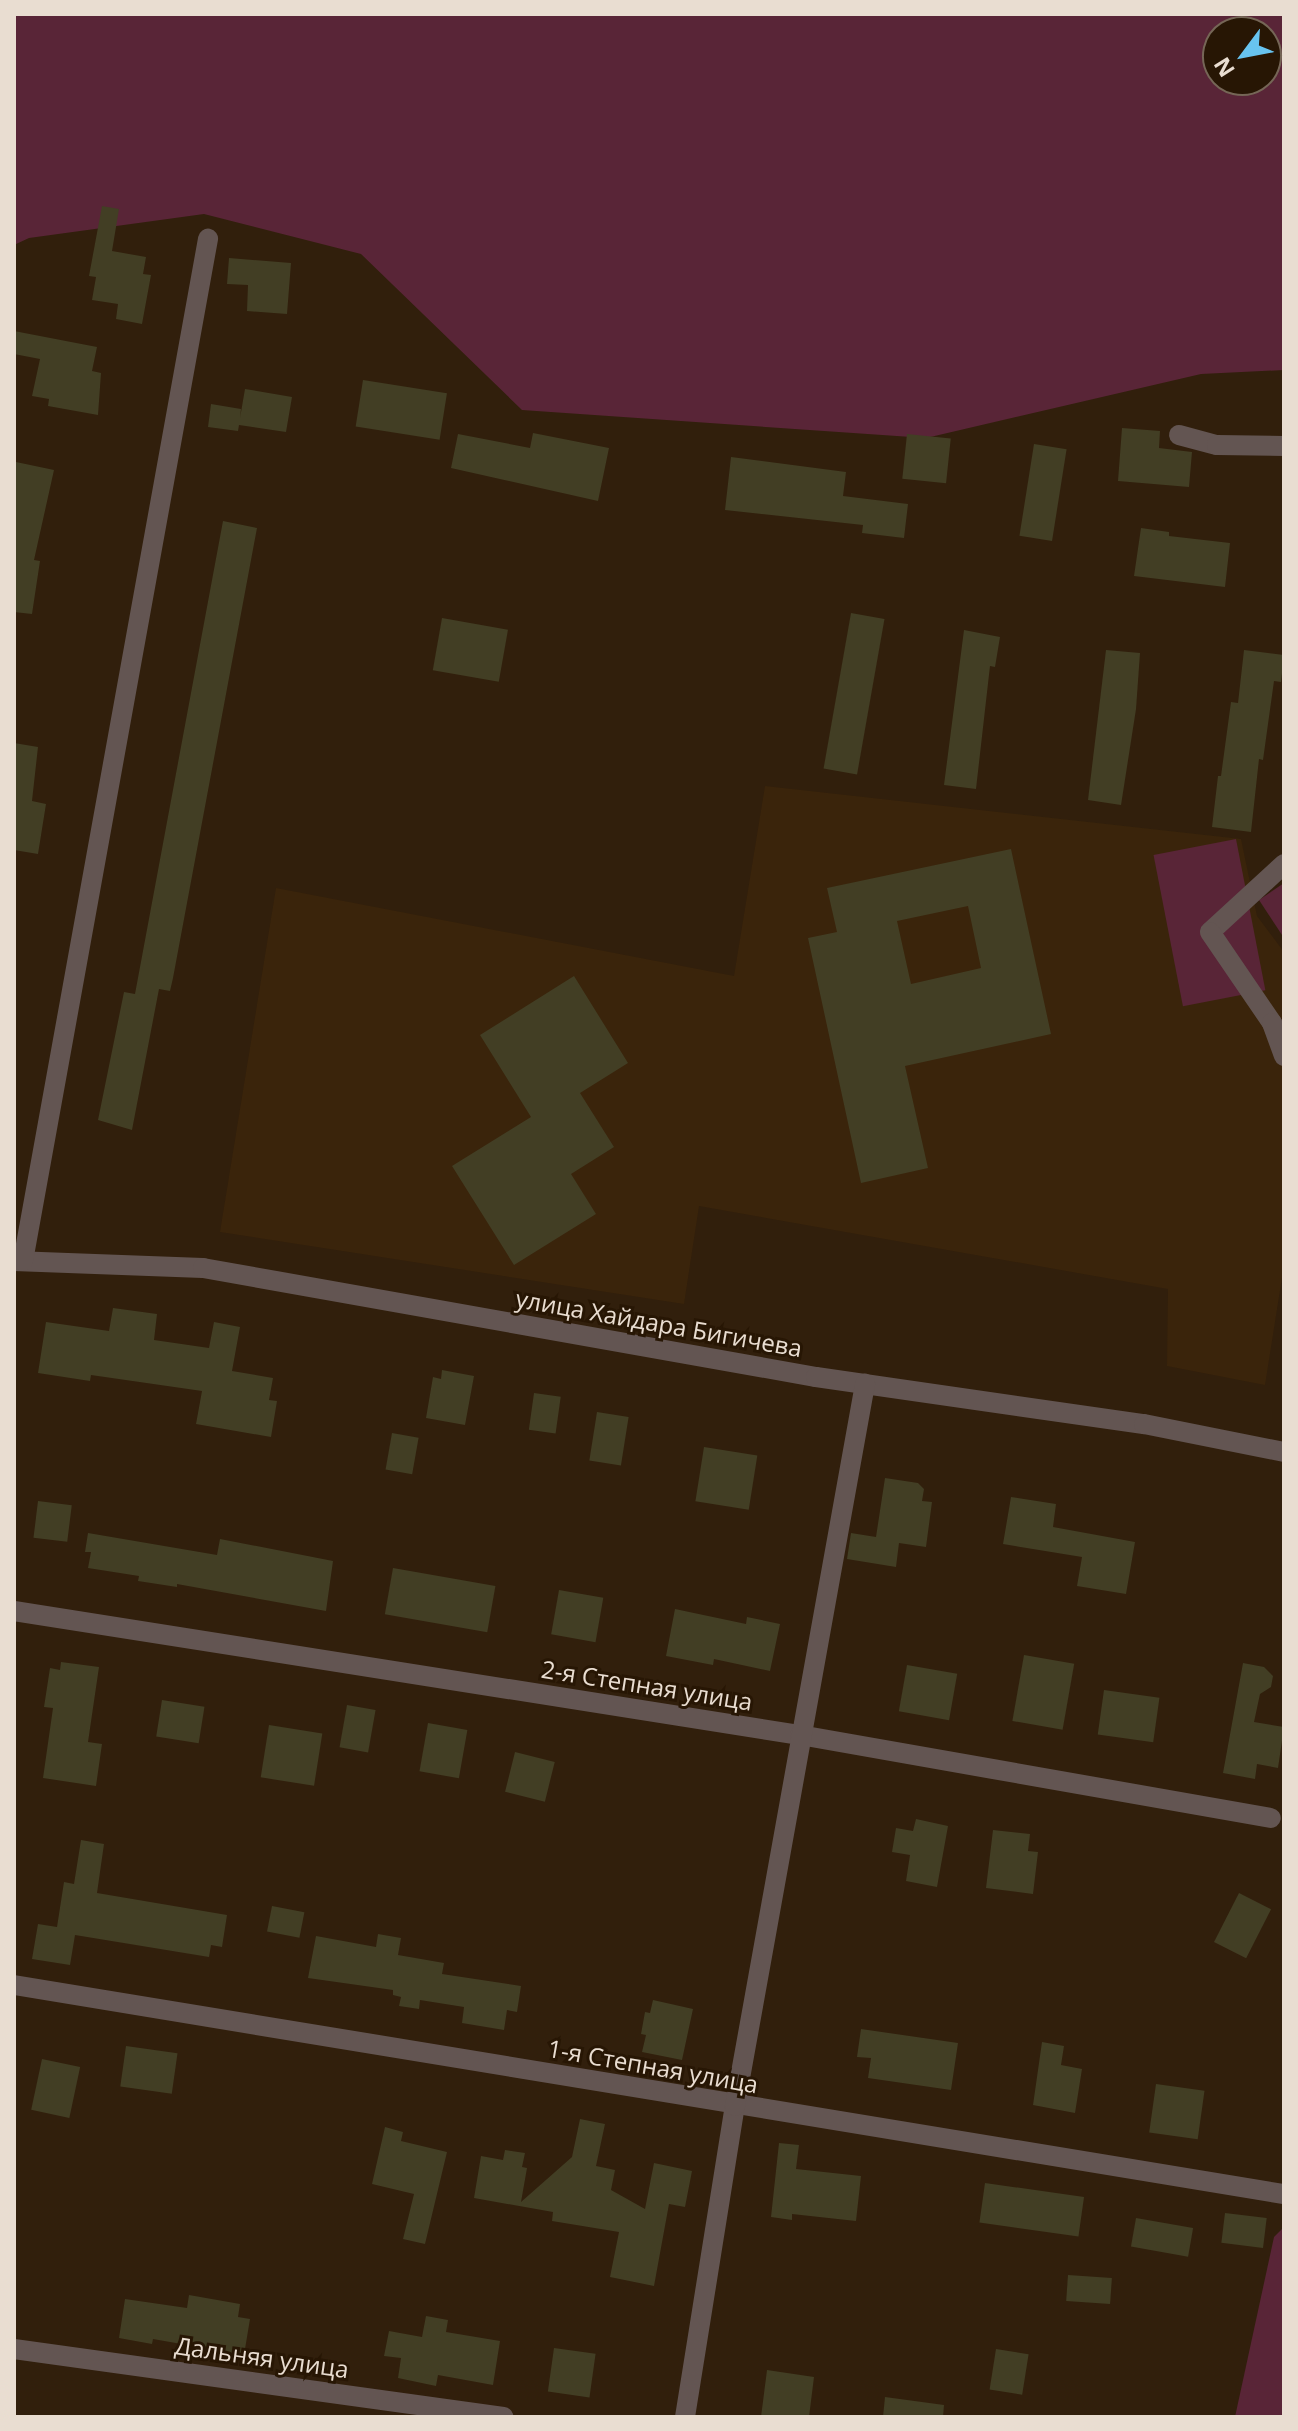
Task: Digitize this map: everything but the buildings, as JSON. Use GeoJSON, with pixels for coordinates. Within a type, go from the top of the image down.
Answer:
{"type":"FeatureCollection","features":[{"type":"Feature","properties":{"kind":"street"},"geometry":{"type":"LineString","coordinates":[[19,1261],[208,239]]}},
{"type":"Feature","properties":{"kind":"street"},"geometry":{"type":"LineString","coordinates":[[1179,435],[1217,445],[1284,446]]}},
{"type":"Feature","properties":{"kind":"street"},"geometry":{"type":"LineString","coordinates":[[1284,864],[1210,932],[1272,1023],[1284,1056]]}},
{"type":"Feature","properties":{"kind":"street","name":"улица Хайдара Бигичева"},"geometry":{"type":"LineString","coordinates":[[19,1261],[203,1268],[279,1284],[865,1384],[1144,1424],[1284,1452]]}},
{"type":"Feature","properties":{"kind":"street"},"geometry":{"type":"LineString","coordinates":[[685,2417],[735,2106],[865,1384]]}},
{"type":"Feature","properties":{"kind":"street","name":"2-я Степная улица"},"geometry":{"type":"LineString","coordinates":[[14,1611],[800,1735],[1271,1818]]}},
{"type":"Feature","properties":{"kind":"street","name":"1-я Степная улица"},"geometry":{"type":"LineString","coordinates":[[14,1985],[1284,2194]]}},
{"type":"Feature","properties":{"kind":"street","name":"Дальняя улица"},"geometry":{"type":"LineString","coordinates":[[14,2349],[503,2417]]}},
{"type":"Feature","properties":{"kind":"shaded area"},"geometry":{"type":"Polygon","coordinates":[[[14,14],[1284,14],[1284,370],[1201,374],[926,438],[522,410],[361,254],[204,214],[29,238],[14,245],[14,14]]]}},
{"type":"Feature","properties":{"kind":"shaded area"},"geometry":{"type":"Polygon","coordinates":[[[765,786],[1241,839],[1257,916],[1284,952],[1284,1265],[1265,1385],[1167,1366],[1168,1289],[699,1206],[684,1304],[220,1232],[276,888],[734,976],[765,786]]]}},
{"type":"Feature","properties":{"kind":"shaded area"},"geometry":{"type":"Polygon","coordinates":[[[1236,839],[1265,990],[1183,1006],[1154,855],[1236,839]]]}},
{"type":"Feature","properties":{"kind":"shaded area"},"geometry":{"type":"Polygon","coordinates":[[[1284,883],[1284,938],[1259,900],[1284,883]]]}},
{"type":"Feature","properties":{"kind":"shaded area"},"geometry":{"type":"Polygon","coordinates":[[[1284,2227],[1284,2417],[1235,2417],[1274,2237],[1284,2227]]]}}]}
